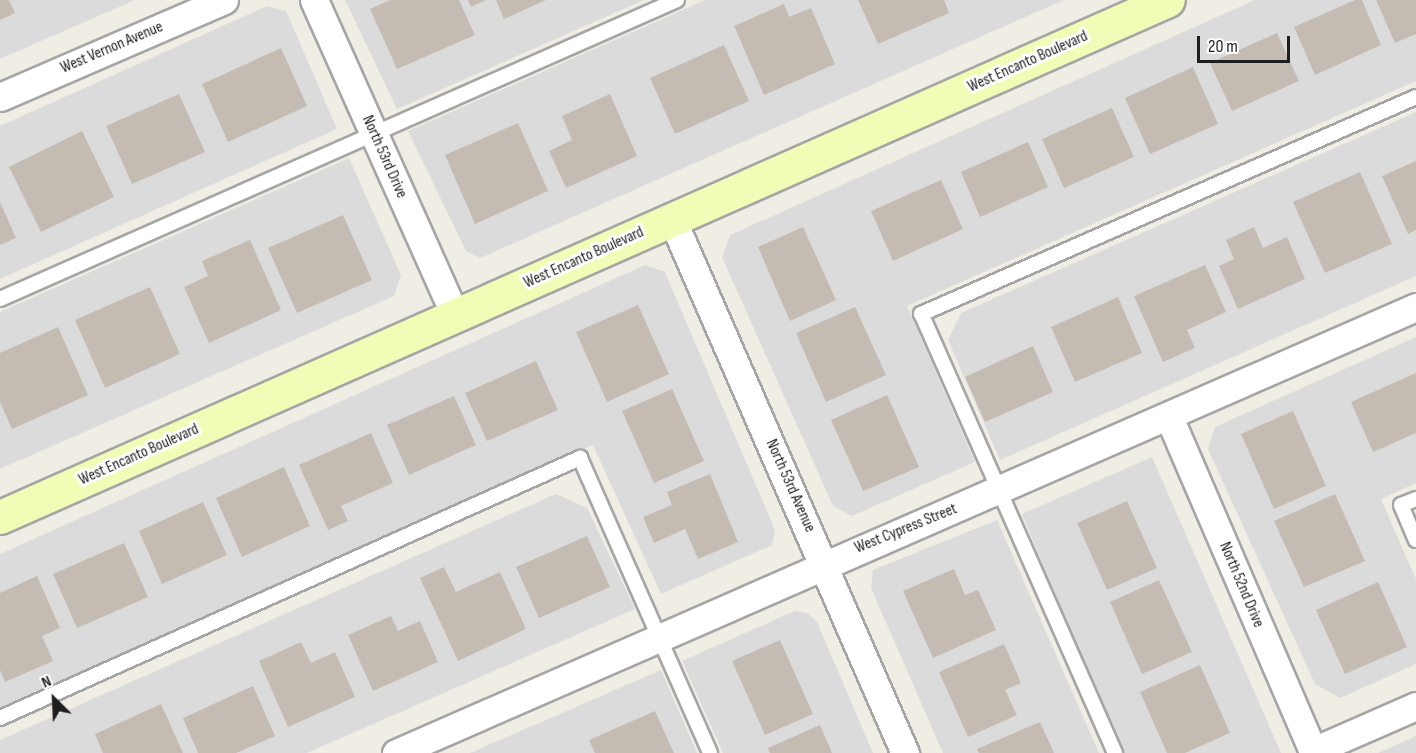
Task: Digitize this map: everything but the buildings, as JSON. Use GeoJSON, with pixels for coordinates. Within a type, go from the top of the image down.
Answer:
{"type":"FeatureCollection","features":[{"type":"Feature","properties":{"kind":"street","name":"West Vernon Avenue"},"geometry":{"type":"LineString","coordinates":[[0,97],[224,0]]}},
{"type":"Feature","properties":{"kind":"street","name":"North 53rd Drive"},"geometry":{"type":"LineString","coordinates":[[314,0],[455,315]]}},
{"type":"Feature","properties":{"kind":"street","name":"West Encanto Boulevard"},"geometry":{"type":"LineString","coordinates":[[0,517],[1168,0]]}},
{"type":"Feature","properties":{"kind":"street","name":"North 53rd Avenue"},"geometry":{"type":"LineString","coordinates":[[672,219],[905,753]]}},
{"type":"Feature","properties":{"kind":"street","name":"West Cypress Street"},"geometry":{"type":"LineString","coordinates":[[396,753],[824,563],[1000,491],[1416,307]]}},
{"type":"Feature","properties":{"kind":"street","name":"North 52nd Drive"},"geometry":{"type":"LineString","coordinates":[[1169,417],[1313,752]]}},
{"type":"Feature","properties":{"kind":"street"},"geometry":{"type":"LineString","coordinates":[[1313,752],[1416,706]]}},
{"type":"Feature","properties":{"kind":"lane"},"geometry":{"type":"LineString","coordinates":[[0,299],[677,0]]}},
{"type":"Feature","properties":{"kind":"lane"},"geometry":{"type":"LineString","coordinates":[[1115,753],[921,314],[1416,97]]}},
{"type":"Feature","properties":{"kind":"lane"},"geometry":{"type":"LineString","coordinates":[[0,718],[580,458],[711,753]]}},
{"type":"Feature","properties":{"kind":"lane"},"geometry":{"type":"LineString","coordinates":[[1416,499],[1401,505],[1416,540]]}},
{"type":"Feature","properties":{"kind":"shaded area"},"geometry":{"type":"Polygon","coordinates":[[[0,0],[135,0],[0,59],[0,0]]]}},
{"type":"Feature","properties":{"kind":"shaded area"},"geometry":{"type":"Polygon","coordinates":[[[345,0],[644,0],[397,109],[345,0]]]}},
{"type":"Feature","properties":{"kind":"shaded area"},"geometry":{"type":"Polygon","coordinates":[[[705,0],[1064,0],[480,258],[466,251],[408,131],[705,0]]]}},
{"type":"Feature","properties":{"kind":"shaded area"},"geometry":{"type":"Polygon","coordinates":[[[1255,0],[1416,0],[1416,81],[907,306],[975,462],[852,516],[833,506],[722,257],[730,235],[1255,0]]]}},
{"type":"Feature","properties":{"kind":"shaded area"},"geometry":{"type":"Polygon","coordinates":[[[267,6],[286,11],[337,129],[0,279],[0,126],[267,6]]]}},
{"type":"Feature","properties":{"kind":"shaded area"},"geometry":{"type":"Polygon","coordinates":[[[1416,112],[1416,276],[1000,460],[948,340],[961,313],[1416,112]]]}},
{"type":"Feature","properties":{"kind":"shaded area"},"geometry":{"type":"Polygon","coordinates":[[[349,158],[401,275],[394,296],[0,469],[0,312],[349,158]]]}},
{"type":"Feature","properties":{"kind":"shaded area"},"geometry":{"type":"Polygon","coordinates":[[[645,265],[665,272],[775,530],[772,545],[661,594],[593,445],[0,707],[0,554],[645,265]]]}},
{"type":"Feature","properties":{"kind":"shaded area"},"geometry":{"type":"Polygon","coordinates":[[[1416,337],[1416,483],[1381,499],[1416,579],[1416,664],[1340,698],[1315,684],[1208,449],[1215,427],[1416,337]]]}},
{"type":"Feature","properties":{"kind":"shaded area"},"geometry":{"type":"Polygon","coordinates":[[[1152,457],[1281,753],[1120,753],[1022,514],[1152,457]]]}},
{"type":"Feature","properties":{"kind":"shaded area"},"geometry":{"type":"Polygon","coordinates":[[[556,494],[587,508],[635,609],[307,753],[0,753],[0,740],[556,494]]]}},
{"type":"Feature","properties":{"kind":"shaded area"},"geometry":{"type":"Polygon","coordinates":[[[997,520],[1099,753],[943,753],[871,588],[873,570],[997,520]]]}},
{"type":"Feature","properties":{"kind":"shaded area"},"geometry":{"type":"Polygon","coordinates":[[[795,611],[807,613],[817,622],[873,753],[723,753],[682,661],[795,611]]]}},
{"type":"Feature","properties":{"kind":"shaded area"},"geometry":{"type":"Polygon","coordinates":[[[661,670],[697,753],[470,753],[661,670]]]}},
{"type":"Feature","properties":{"kind":"shaded area"},"geometry":{"type":"Polygon","coordinates":[[[1416,736],[1416,753],[1378,753],[1416,736]]]}}]}
